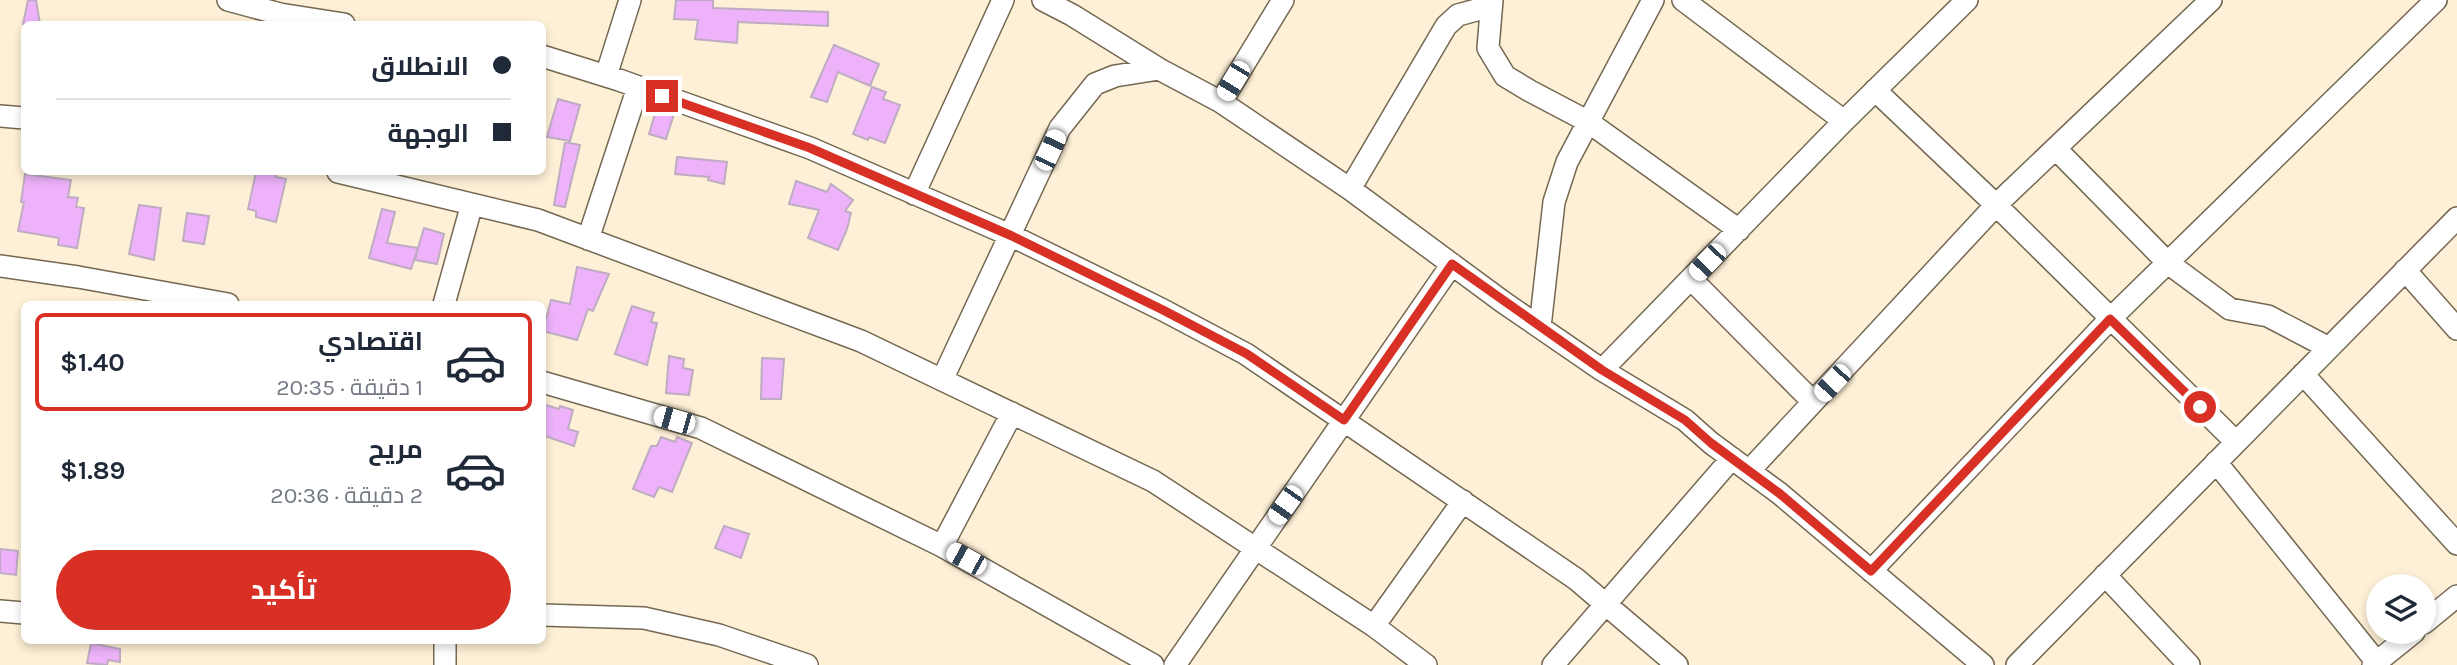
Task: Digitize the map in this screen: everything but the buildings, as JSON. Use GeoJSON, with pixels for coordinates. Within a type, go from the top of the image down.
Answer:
{"type":"FeatureCollection","features":[{"type":"Feature","properties":{"kind":"street"},"geometry":{"type":"LineString","coordinates":[[228,0],[279,7],[333,21]]}},
{"type":"Feature","properties":{"kind":"street"},"geometry":{"type":"LineString","coordinates":[[606,76],[630,0]]}},
{"type":"Feature","properties":{"kind":"street"},"geometry":{"type":"LineString","coordinates":[[914,194],[1003,0]]}},
{"type":"Feature","properties":{"kind":"street"},"geometry":{"type":"LineString","coordinates":[[1043,0],[1076,8],[1159,69],[1221,102],[1350,189],[1602,370],[1685,420],[1779,493],[1983,665]]}},
{"type":"Feature","properties":{"kind":"street"},"geometry":{"type":"LineString","coordinates":[[1221,102],[1283,0]]}},
{"type":"Feature","properties":{"kind":"street"},"geometry":{"type":"LineString","coordinates":[[1540,327],[1554,202],[1567,162],[1653,0]]}},
{"type":"Feature","properties":{"kind":"street"},"geometry":{"type":"LineString","coordinates":[[1683,0],[1844,121]]}},
{"type":"Feature","properties":{"kind":"street"},"geometry":{"type":"LineString","coordinates":[[1602,370],[1844,121],[1967,0]]}},
{"type":"Feature","properties":{"kind":"street"},"geometry":{"type":"LineString","coordinates":[[1871,571],[2110,319],[2436,0]]}},
{"type":"Feature","properties":{"kind":"street"},"geometry":{"type":"LineString","coordinates":[[1350,189],[1446,26],[1458,15],[1491,3],[1488,48],[1505,76],[1587,121],[1739,230]]}},
{"type":"Feature","properties":{"kind":"street"},"geometry":{"type":"LineString","coordinates":[[1749,471],[1996,205],[2056,149],[2200,4]]}},
{"type":"Feature","properties":{"kind":"street"},"geometry":{"type":"LineString","coordinates":[[546,57],[810,148],[1010,235],[1247,354],[1576,579],[1677,665]]}},
{"type":"Feature","properties":{"kind":"street"},"geometry":{"type":"LineString","coordinates":[[942,380],[1060,128],[1095,84],[1115,76],[1159,69]]}},
{"type":"Feature","properties":{"kind":"street"},"geometry":{"type":"LineString","coordinates":[[588,239],[638,87]]}},
{"type":"Feature","properties":{"kind":"street"},"geometry":{"type":"LineString","coordinates":[[1875,90],[1996,205],[2236,442]]}},
{"type":"Feature","properties":{"kind":"street"},"geometry":{"type":"LineString","coordinates":[[0,116],[21,118]]}},
{"type":"Feature","properties":{"kind":"street"},"geometry":{"type":"LineString","coordinates":[[2056,149],[2168,263],[2230,309],[2268,316],[2329,348]]}},
{"type":"Feature","properties":{"kind":"street"},"geometry":{"type":"LineString","coordinates":[[351,175],[538,220],[862,341],[1153,481],[1374,626],[1426,665]]}},
{"type":"Feature","properties":{"kind":"street"},"geometry":{"type":"LineString","coordinates":[[445,301],[472,204]]}},
{"type":"Feature","properties":{"kind":"street"},"geometry":{"type":"LineString","coordinates":[[2017,665],[2457,218]]}},
{"type":"Feature","properties":{"kind":"street"},"geometry":{"type":"LineString","coordinates":[[1175,665],[1452,264]]}},
{"type":"Feature","properties":{"kind":"street"},"geometry":{"type":"LineString","coordinates":[[0,266],[211,301]]}},
{"type":"Feature","properties":{"kind":"street"},"geometry":{"type":"LineString","coordinates":[[2405,270],[2457,329]]}},
{"type":"Feature","properties":{"kind":"street"},"geometry":{"type":"LineString","coordinates":[[1691,279],[1814,402]]}},
{"type":"Feature","properties":{"kind":"street"},"geometry":{"type":"LineString","coordinates":[[2303,374],[2457,544]]}},
{"type":"Feature","properties":{"kind":"street"},"geometry":{"type":"LineString","coordinates":[[546,383],[701,428],[942,546],[1153,665]]}},
{"type":"Feature","properties":{"kind":"street"},"geometry":{"type":"LineString","coordinates":[[942,546],[1012,413]]}},
{"type":"Feature","properties":{"kind":"street"},"geometry":{"type":"LineString","coordinates":[[1553,665],[1732,458]]}},
{"type":"Feature","properties":{"kind":"street"},"geometry":{"type":"LineString","coordinates":[[2216,462],[2377,664],[2400,644]]}},
{"type":"Feature","properties":{"kind":"street"},"geometry":{"type":"LineString","coordinates":[[1374,626],[1463,501]]}},
{"type":"Feature","properties":{"kind":"street"},"geometry":{"type":"LineString","coordinates":[[2105,575],[2189,665]]}},
{"type":"Feature","properties":{"kind":"street"},"geometry":{"type":"LineString","coordinates":[[2436,613],[2457,596]]}},
{"type":"Feature","properties":{"kind":"street"},"geometry":{"type":"LineString","coordinates":[[0,611],[21,613]]}},
{"type":"Feature","properties":{"kind":"street"},"geometry":{"type":"LineString","coordinates":[[546,615],[644,618],[719,635],[807,665]]}},
{"type":"Feature","properties":{"kind":"street"},"geometry":{"type":"LineString","coordinates":[[445,644],[445,665]]}},
{"type":"Feature","properties":{"kind":"route"},"geometry":{"type":"LineString","coordinates":[[662,96],[810,148],[1012,236],[1247,354],[1344,420],[1452,264],[1602,370],[1685,420],[1711,443],[1779,493],[1871,571],[2110,319],[2200,407]]}}]}
